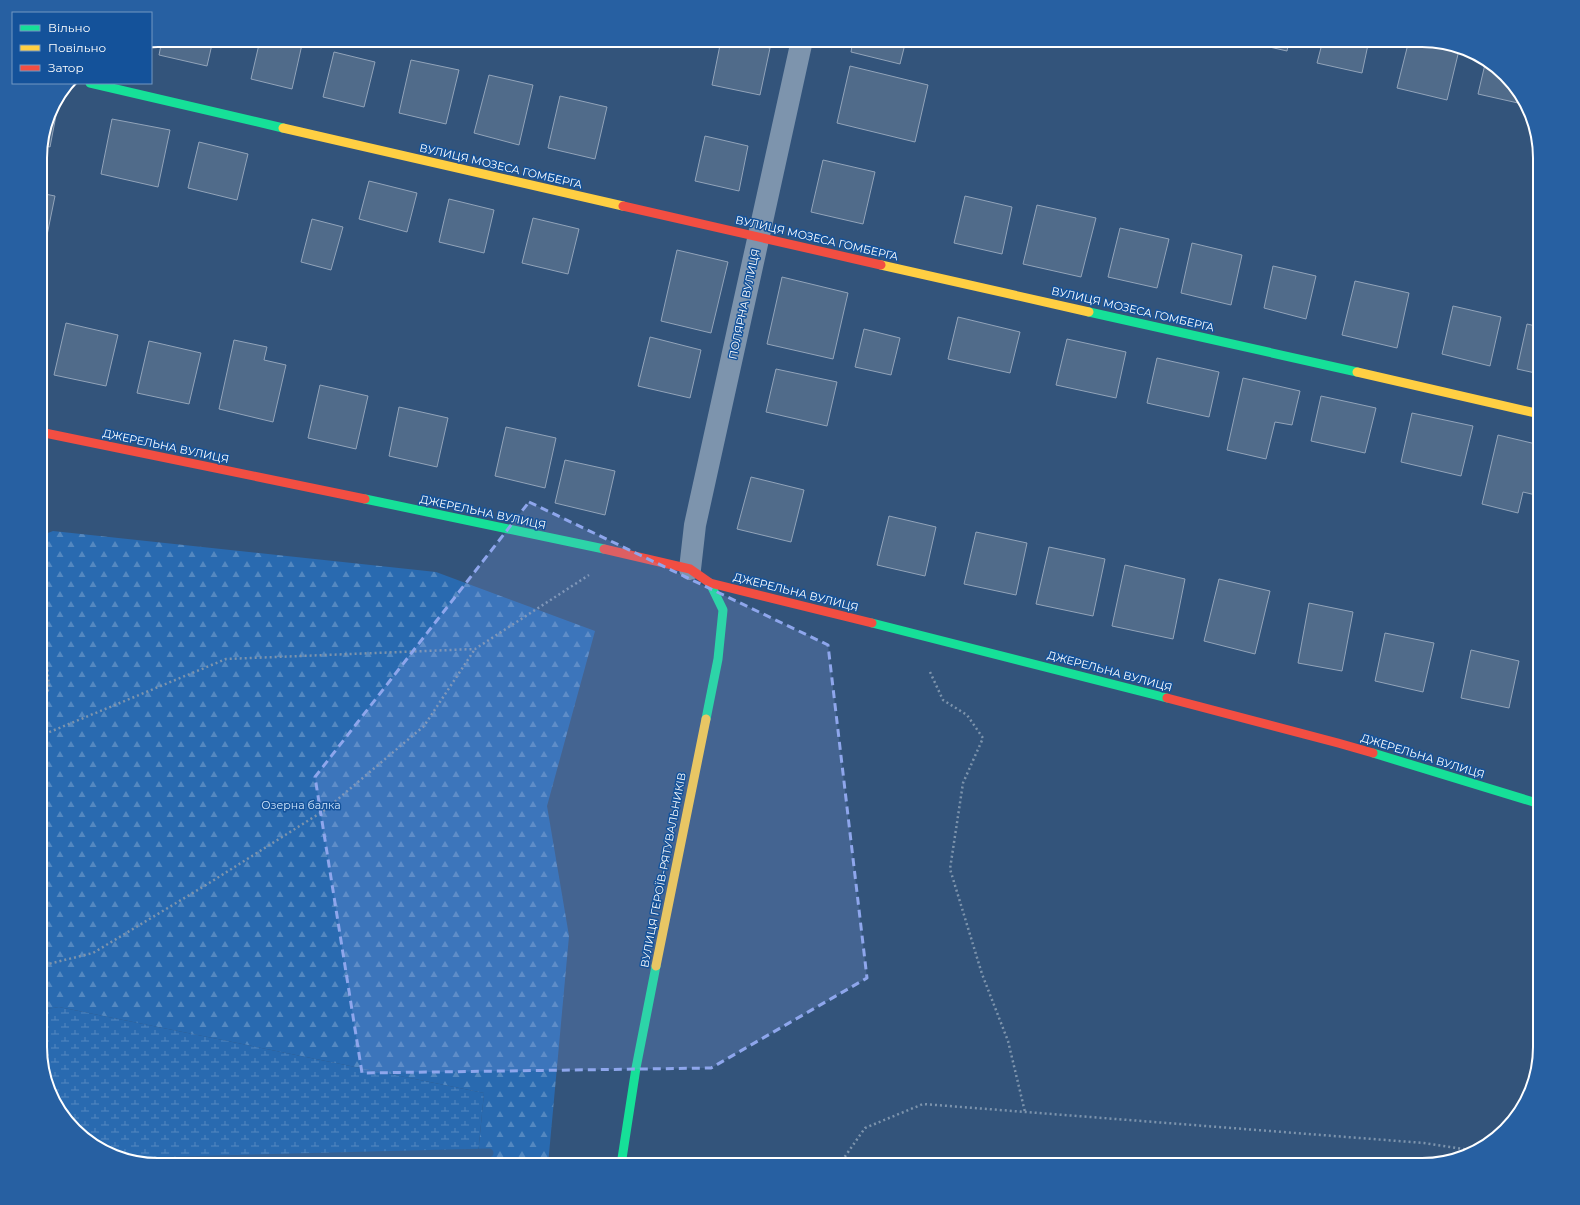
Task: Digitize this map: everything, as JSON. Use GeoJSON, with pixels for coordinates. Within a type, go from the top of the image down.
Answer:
{"type":"FeatureCollection","features":[{"type":"Feature","properties":{"kind":"street","name":"ПОЛЯРНА ВУЛИЦЯ"},"geometry":{"type":"LineString","coordinates":[[690,569],[695,525],[800,47]]}},
{"type":"Feature","properties":{"kind":"street","name":"ВУЛИЦЯ МОЗЕСА ГОМБЕРГА"},"geometry":{"type":"LineString","coordinates":[[94,84],[759,237],[1533,412]]}},
{"type":"Feature","properties":{"kind":"street","name":"ДЖЕРЕЛЬНА ВУЛИЦЯ"},"geometry":{"type":"LineString","coordinates":[[47,433],[623,553],[690,569],[710,583],[986,651],[1338,743],[1533,802]]}},
{"type":"Feature","properties":{"kind":"street","name":"ВУЛИЦЯ ГЕРОЇВ-РЯТУВАЛЬНИКІВ"},"geometry":{"type":"LineString","coordinates":[[622,1158],[636,1068],[718,659],[723,610],[710,583]]}},
{"type":"Feature","properties":{"kind":"path"},"geometry":{"type":"LineString","coordinates":[[47,964],[93,953],[213,881],[325,810],[424,726],[475,649],[623,553]]}},
{"type":"Feature","properties":{"kind":"path"},"geometry":{"type":"LineString","coordinates":[[47,733],[226,659],[475,649]]}},
{"type":"Feature","properties":{"kind":"path"},"geometry":{"type":"LineString","coordinates":[[47,665],[49,686],[47,692]]}},
{"type":"Feature","properties":{"kind":"path"},"geometry":{"type":"LineString","coordinates":[[930,672],[943,700],[967,715],[983,738],[963,784],[950,869],[982,974],[1008,1041],[1025,1112]]}},
{"type":"Feature","properties":{"kind":"path"},"geometry":{"type":"LineString","coordinates":[[844,1158],[865,1128],[923,1104],[1424,1143],[1465,1149]]}},
{"type":"Feature","properties":{"kind":"highlighted area"},"geometry":{"type":"Polygon","coordinates":[[[529,502],[828,645],[867,978],[711,1068],[362,1073],[315,777],[529,502]]]}},
{"type":"Feature","properties":{"kind":"green space","name":"Озерна балка"},"geometry":{"type":"Polygon","coordinates":[[[53,531],[436,572],[595,631],[547,806],[569,936],[549,1158],[478,1158],[484,1093],[59,1007],[47,1009],[47,533],[53,531]]]}},
{"type":"Feature","properties":{"kind":"green space"},"geometry":{"type":"Polygon","coordinates":[[[59,1007],[484,1093],[478,1158],[158,1158],[144,1157],[122,1152],[109,1147],[90,1135],[70,1115],[58,1096],[51,1076],[47,1054],[47,1009],[59,1007]]]}},
{"type":"Feature","properties":{"kind":"building"},"geometry":{"type":"Polygon","coordinates":[[[161,47],[211,47],[207,66],[159,55],[161,47]]]}},
{"type":"Feature","properties":{"kind":"building"},"geometry":{"type":"Polygon","coordinates":[[[258,47],[301,47],[292,89],[251,79],[258,47]]]}},
{"type":"Feature","properties":{"kind":"building"},"geometry":{"type":"Polygon","coordinates":[[[720,47],[770,48],[760,95],[712,85],[720,47]]]}},
{"type":"Feature","properties":{"kind":"building"},"geometry":{"type":"Polygon","coordinates":[[[852,47],[904,47],[900,64],[851,52],[852,47]]]}},
{"type":"Feature","properties":{"kind":"building"},"geometry":{"type":"Polygon","coordinates":[[[1270,47],[1288,47],[1287,51],[1270,47]]]}},
{"type":"Feature","properties":{"kind":"building"},"geometry":{"type":"Polygon","coordinates":[[[1321,47],[1368,47],[1362,73],[1317,63],[1321,47]]]}},
{"type":"Feature","properties":{"kind":"building"},"geometry":{"type":"Polygon","coordinates":[[[1407,47],[1436,48],[1458,53],[1447,100],[1397,88],[1407,47]]]}},
{"type":"Feature","properties":{"kind":"building"},"geometry":{"type":"Polygon","coordinates":[[[334,52],[375,62],[364,107],[323,97],[334,52]]]}},
{"type":"Feature","properties":{"kind":"building"},"geometry":{"type":"Polygon","coordinates":[[[411,60],[459,70],[446,124],[399,113],[411,60]]]}},
{"type":"Feature","properties":{"kind":"building"},"geometry":{"type":"Polygon","coordinates":[[[850,66],[928,85],[915,142],[837,123],[850,66]]]}},
{"type":"Feature","properties":{"kind":"building"},"geometry":{"type":"Polygon","coordinates":[[[1484,67],[1490,70],[1510,90],[1518,103],[1478,94],[1484,67]]]}},
{"type":"Feature","properties":{"kind":"building"},"geometry":{"type":"Polygon","coordinates":[[[489,75],[533,85],[519,145],[474,133],[489,75]]]}},
{"type":"Feature","properties":{"kind":"building"},"geometry":{"type":"Polygon","coordinates":[[[560,96],[607,107],[595,159],[548,148],[560,96]]]}},
{"type":"Feature","properties":{"kind":"building"},"geometry":{"type":"Polygon","coordinates":[[[57,112],[50,147],[48,146],[49,136],[57,112]]]}},
{"type":"Feature","properties":{"kind":"building"},"geometry":{"type":"Polygon","coordinates":[[[112,119],[170,130],[158,187],[101,174],[112,119]]]}},
{"type":"Feature","properties":{"kind":"building"},"geometry":{"type":"Polygon","coordinates":[[[705,136],[748,146],[739,191],[695,181],[705,136]]]}},
{"type":"Feature","properties":{"kind":"building"},"geometry":{"type":"Polygon","coordinates":[[[199,142],[248,154],[237,200],[188,188],[199,142]]]}},
{"type":"Feature","properties":{"kind":"building"},"geometry":{"type":"Polygon","coordinates":[[[823,160],[875,172],[863,224],[811,212],[823,160]]]}},
{"type":"Feature","properties":{"kind":"building"},"geometry":{"type":"Polygon","coordinates":[[[369,181],[417,193],[407,232],[359,219],[369,181]]]}},
{"type":"Feature","properties":{"kind":"building"},"geometry":{"type":"Polygon","coordinates":[[[47,194],[55,196],[47,235],[47,194]]]}},
{"type":"Feature","properties":{"kind":"building"},"geometry":{"type":"Polygon","coordinates":[[[965,196],[1012,207],[1002,254],[954,243],[965,196]]]}},
{"type":"Feature","properties":{"kind":"building"},"geometry":{"type":"Polygon","coordinates":[[[449,199],[494,210],[484,253],[439,242],[449,199]]]}},
{"type":"Feature","properties":{"kind":"building"},"geometry":{"type":"Polygon","coordinates":[[[1037,205],[1096,218],[1081,277],[1023,264],[1037,205]]]}},
{"type":"Feature","properties":{"kind":"building"},"geometry":{"type":"Polygon","coordinates":[[[533,218],[579,229],[568,274],[522,263],[533,218]]]}},
{"type":"Feature","properties":{"kind":"building"},"geometry":{"type":"Polygon","coordinates":[[[312,219],[343,227],[331,270],[301,262],[312,219]]]}},
{"type":"Feature","properties":{"kind":"building"},"geometry":{"type":"Polygon","coordinates":[[[1120,228],[1169,239],[1157,288],[1108,277],[1120,228]]]}},
{"type":"Feature","properties":{"kind":"building"},"geometry":{"type":"Polygon","coordinates":[[[1192,243],[1242,255],[1231,305],[1181,293],[1192,243]]]}},
{"type":"Feature","properties":{"kind":"building"},"geometry":{"type":"Polygon","coordinates":[[[677,250],[728,262],[711,333],[661,321],[677,250]]]}},
{"type":"Feature","properties":{"kind":"building"},"geometry":{"type":"Polygon","coordinates":[[[1273,266],[1316,276],[1306,319],[1264,308],[1273,266]]]}},
{"type":"Feature","properties":{"kind":"building"},"geometry":{"type":"Polygon","coordinates":[[[782,277],[848,293],[833,359],[767,344],[782,277]]]}},
{"type":"Feature","properties":{"kind":"building"},"geometry":{"type":"Polygon","coordinates":[[[1355,281],[1409,293],[1397,348],[1342,335],[1355,281]]]}},
{"type":"Feature","properties":{"kind":"building"},"geometry":{"type":"Polygon","coordinates":[[[1453,306],[1501,317],[1490,366],[1442,354],[1453,306]]]}},
{"type":"Feature","properties":{"kind":"building"},"geometry":{"type":"Polygon","coordinates":[[[958,317],[1020,332],[1010,373],[948,359],[958,317]]]}},
{"type":"Feature","properties":{"kind":"building"},"geometry":{"type":"Polygon","coordinates":[[[66,323],[118,335],[106,386],[54,375],[66,323]]]}},
{"type":"Feature","properties":{"kind":"building"},"geometry":{"type":"Polygon","coordinates":[[[1527,324],[1533,325],[1533,372],[1517,369],[1527,324]]]}},
{"type":"Feature","properties":{"kind":"building"},"geometry":{"type":"Polygon","coordinates":[[[864,329],[900,338],[891,375],[855,367],[864,329]]]}},
{"type":"Feature","properties":{"kind":"building"},"geometry":{"type":"Polygon","coordinates":[[[650,337],[701,350],[690,398],[638,386],[650,337]]]}},
{"type":"Feature","properties":{"kind":"building"},"geometry":{"type":"Polygon","coordinates":[[[1067,339],[1126,352],[1116,398],[1056,385],[1067,339]]]}},
{"type":"Feature","properties":{"kind":"building"},"geometry":{"type":"Polygon","coordinates":[[[234,340],[267,347],[264,360],[286,365],[273,422],[219,409],[234,340]]]}},
{"type":"Feature","properties":{"kind":"building"},"geometry":{"type":"Polygon","coordinates":[[[149,341],[201,353],[189,404],[137,393],[149,341]]]}},
{"type":"Feature","properties":{"kind":"building"},"geometry":{"type":"Polygon","coordinates":[[[1157,358],[1219,372],[1209,417],[1147,403],[1157,358]]]}},
{"type":"Feature","properties":{"kind":"building"},"geometry":{"type":"Polygon","coordinates":[[[776,369],[837,382],[827,426],[766,412],[776,369]]]}},
{"type":"Feature","properties":{"kind":"building"},"geometry":{"type":"Polygon","coordinates":[[[1243,378],[1300,391],[1292,425],[1275,422],[1266,459],[1227,450],[1243,378]]]}},
{"type":"Feature","properties":{"kind":"building"},"geometry":{"type":"Polygon","coordinates":[[[320,385],[368,396],[356,449],[308,438],[320,385]]]}},
{"type":"Feature","properties":{"kind":"building"},"geometry":{"type":"Polygon","coordinates":[[[1321,396],[1376,408],[1365,453],[1311,441],[1321,396]]]}},
{"type":"Feature","properties":{"kind":"building"},"geometry":{"type":"Polygon","coordinates":[[[399,407],[448,418],[437,467],[389,456],[399,407]]]}},
{"type":"Feature","properties":{"kind":"building"},"geometry":{"type":"Polygon","coordinates":[[[1412,413],[1473,426],[1461,476],[1401,462],[1412,413]]]}},
{"type":"Feature","properties":{"kind":"building"},"geometry":{"type":"Polygon","coordinates":[[[506,427],[556,438],[545,488],[495,476],[506,427]]]}},
{"type":"Feature","properties":{"kind":"building"},"geometry":{"type":"Polygon","coordinates":[[[1498,435],[1533,443],[1533,494],[1523,492],[1518,513],[1482,504],[1498,435]]]}},
{"type":"Feature","properties":{"kind":"building"},"geometry":{"type":"Polygon","coordinates":[[[565,460],[615,471],[605,515],[555,503],[565,460]]]}},
{"type":"Feature","properties":{"kind":"building"},"geometry":{"type":"Polygon","coordinates":[[[751,477],[804,490],[791,542],[737,529],[751,477]]]}},
{"type":"Feature","properties":{"kind":"building"},"geometry":{"type":"Polygon","coordinates":[[[889,516],[936,527],[925,576],[877,565],[889,516]]]}},
{"type":"Feature","properties":{"kind":"building"},"geometry":{"type":"Polygon","coordinates":[[[976,532],[1027,543],[1016,595],[964,584],[976,532]]]}},
{"type":"Feature","properties":{"kind":"building"},"geometry":{"type":"Polygon","coordinates":[[[1049,547],[1105,559],[1093,616],[1036,604],[1049,547]]]}},
{"type":"Feature","properties":{"kind":"building"},"geometry":{"type":"Polygon","coordinates":[[[1125,565],[1185,579],[1173,639],[1112,626],[1125,565]]]}},
{"type":"Feature","properties":{"kind":"building"},"geometry":{"type":"Polygon","coordinates":[[[1219,579],[1270,591],[1255,654],[1204,641],[1219,579]]]}},
{"type":"Feature","properties":{"kind":"building"},"geometry":{"type":"Polygon","coordinates":[[[1309,603],[1353,612],[1342,671],[1298,663],[1309,603]]]}},
{"type":"Feature","properties":{"kind":"building"},"geometry":{"type":"Polygon","coordinates":[[[1385,633],[1434,643],[1423,692],[1375,681],[1385,633]]]}},
{"type":"Feature","properties":{"kind":"building"},"geometry":{"type":"Polygon","coordinates":[[[1471,650],[1519,661],[1509,708],[1461,698],[1471,650]]]}},
{"type":"Feature","properties":{"kind":"waterway","name":"Озерна балка"},"geometry":{"type":"LineString","coordinates":[[296,1158],[489,1153]]}},
{"type":"Feature","properties":{"kind":"traffic: fast"},"geometry":{"type":"LineString","coordinates":[[94,84],[283,128]]}},
{"type":"Feature","properties":{"kind":"traffic: fast"},"geometry":{"type":"LineString","coordinates":[[1089,312],[1357,372]]}},
{"type":"Feature","properties":{"kind":"traffic: fast"},"geometry":{"type":"LineString","coordinates":[[365,499],[604,549]]}},
{"type":"Feature","properties":{"kind":"traffic: fast"},"geometry":{"type":"LineString","coordinates":[[706,719],[718,659],[723,610],[710,583]]}},
{"type":"Feature","properties":{"kind":"traffic: fast"},"geometry":{"type":"LineString","coordinates":[[872,623],[1167,698]]}},
{"type":"Feature","properties":{"kind":"traffic: fast"},"geometry":{"type":"LineString","coordinates":[[1373,753],[1533,802]]}},
{"type":"Feature","properties":{"kind":"traffic: fast"},"geometry":{"type":"LineString","coordinates":[[622,1158],[636,1068],[656,966]]}},
{"type":"Feature","properties":{"kind":"traffic: slow"},"geometry":{"type":"LineString","coordinates":[[283,128],[623,206]]}},
{"type":"Feature","properties":{"kind":"traffic: slow"},"geometry":{"type":"LineString","coordinates":[[881,265],[1089,312]]}},
{"type":"Feature","properties":{"kind":"traffic: slow"},"geometry":{"type":"LineString","coordinates":[[1357,372],[1533,412]]}},
{"type":"Feature","properties":{"kind":"traffic: slow"},"geometry":{"type":"LineString","coordinates":[[656,966],[706,719]]}},
{"type":"Feature","properties":{"kind":"traffic: jam"},"geometry":{"type":"LineString","coordinates":[[623,206],[881,265]]}},
{"type":"Feature","properties":{"kind":"traffic: jam"},"geometry":{"type":"LineString","coordinates":[[47,433],[365,499]]}},
{"type":"Feature","properties":{"kind":"traffic: jam"},"geometry":{"type":"LineString","coordinates":[[604,549],[690,569],[710,583],[872,623]]}},
{"type":"Feature","properties":{"kind":"traffic: jam"},"geometry":{"type":"LineString","coordinates":[[1167,698],[1373,753]]}}]}
